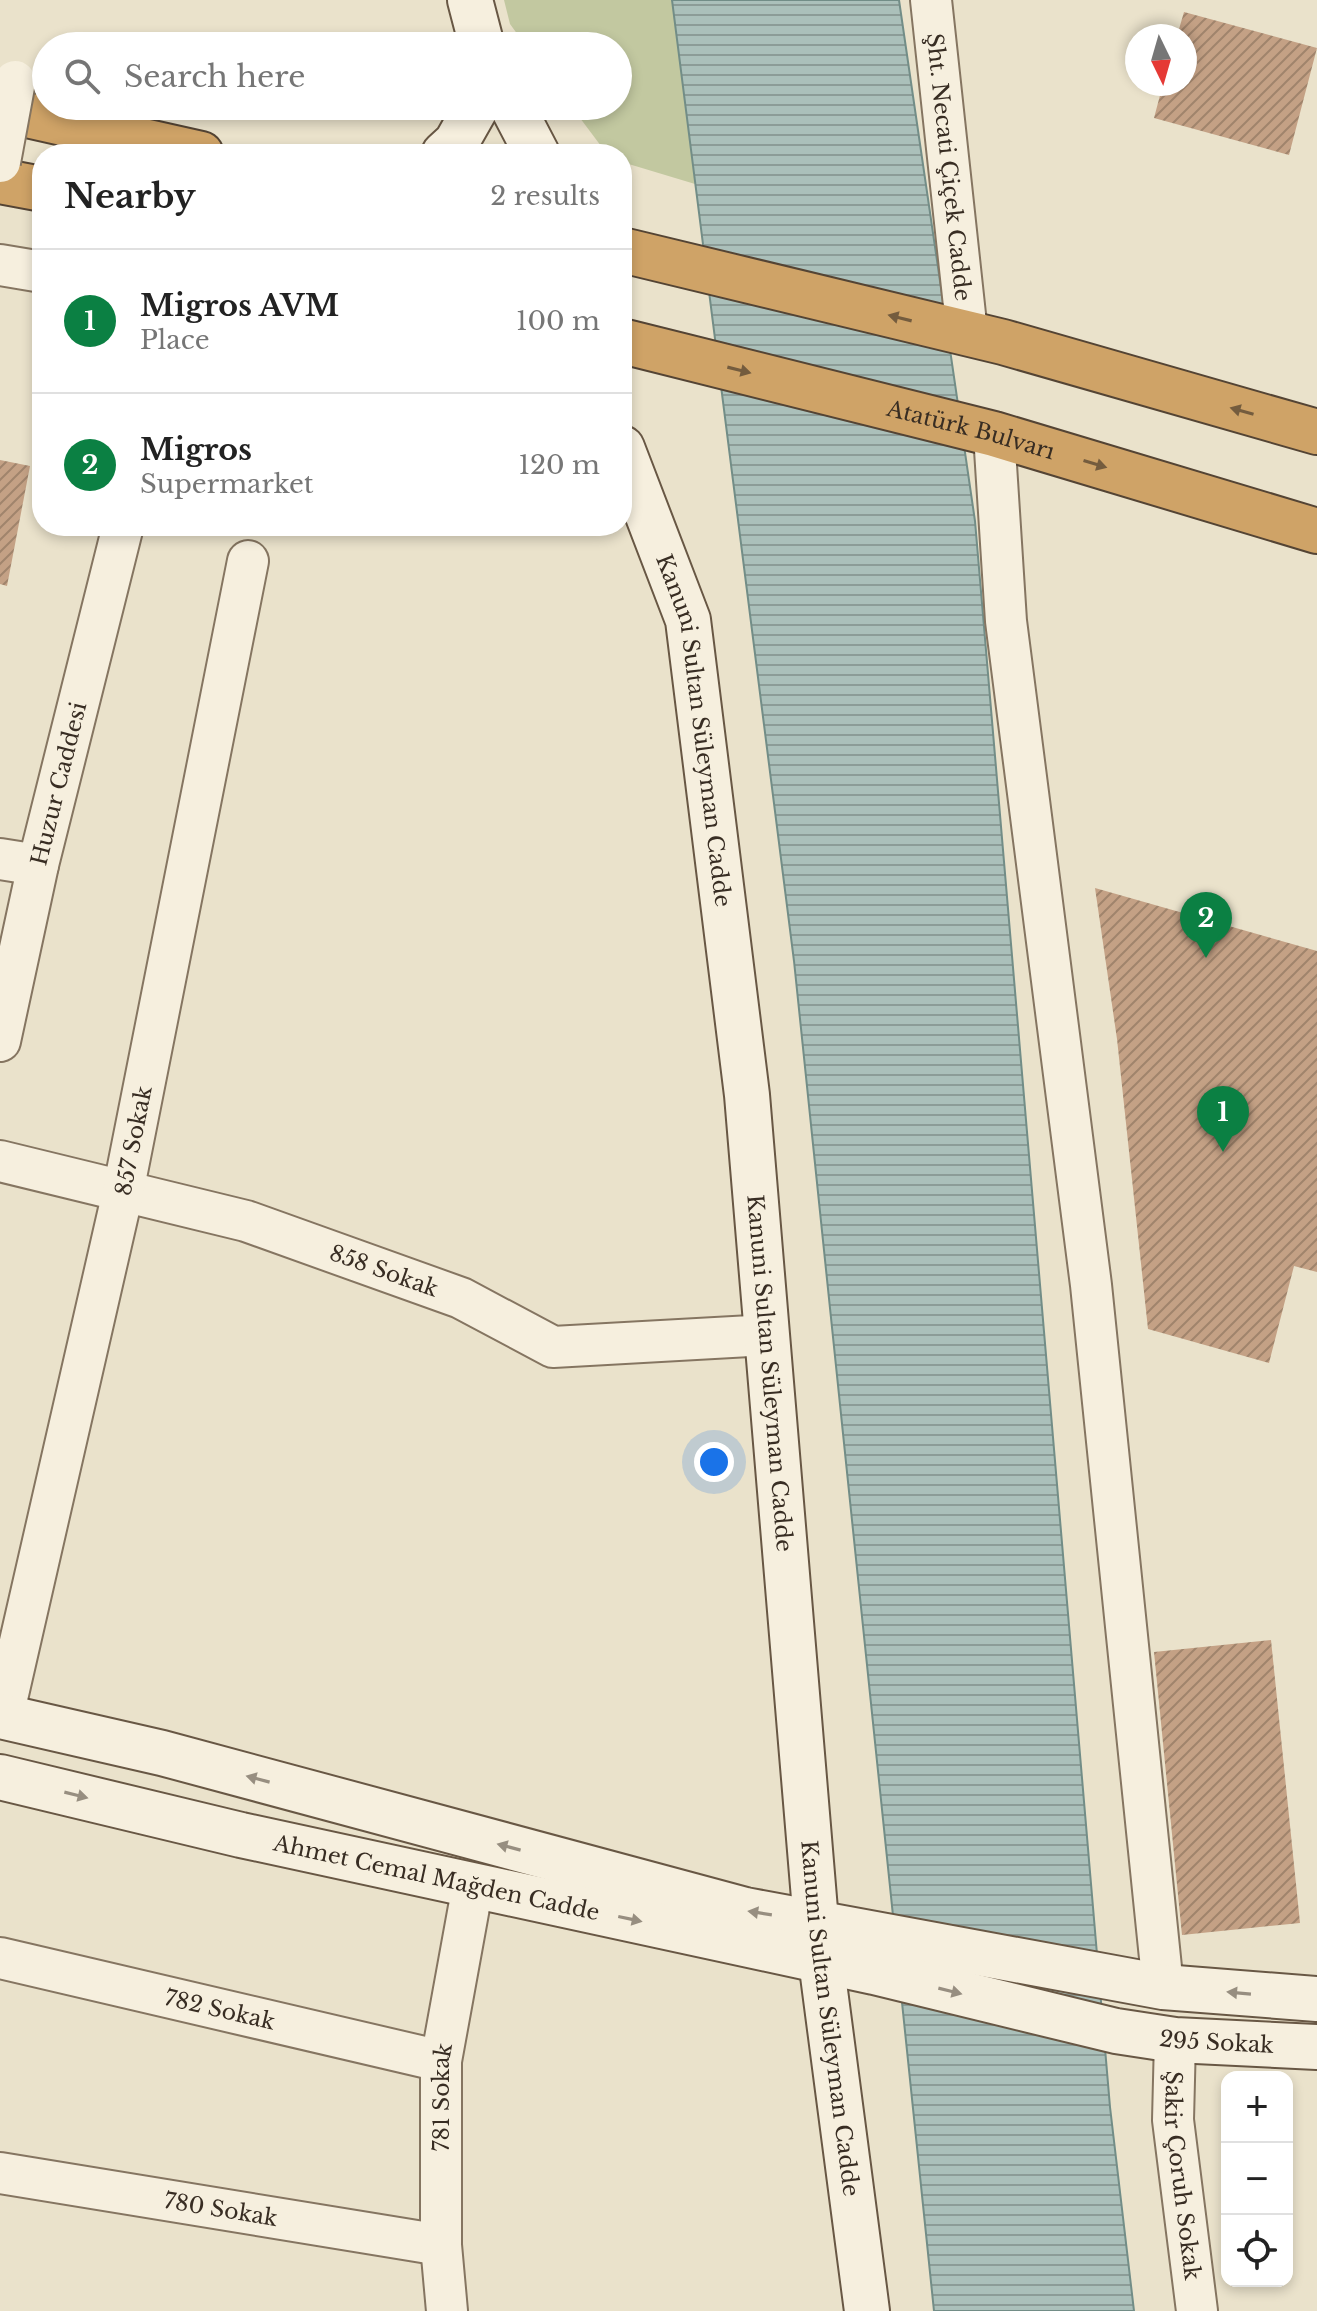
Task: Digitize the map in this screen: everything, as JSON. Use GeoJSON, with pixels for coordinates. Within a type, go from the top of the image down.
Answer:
{"type":"FeatureCollection","features":[{"type":"Feature","properties":{"kind":"highway"},"geometry":{"type":"LineString","coordinates":[[7,95],[32,103]]}},
{"type":"Feature","properties":{"kind":"highway"},"geometry":{"type":"LineString","coordinates":[[89,120],[168,144]]}},
{"type":"Feature","properties":{"kind":"highway"},"geometry":{"type":"LineString","coordinates":[[0,181],[32,187]]}},
{"type":"Feature","properties":{"kind":"highway"},"geometry":{"type":"LineString","coordinates":[[639,254],[985,338],[1317,432]]}},
{"type":"Feature","properties":{"kind":"highway","name":"Atatürk Bulvarı"},"geometry":{"type":"LineString","coordinates":[[632,344],[994,434],[1317,531]]}},
{"type":"Feature","properties":{"kind":"main road"},"geometry":{"type":"LineString","coordinates":[[470,0],[478,32]]}},
{"type":"Feature","properties":{"kind":"main road"},"geometry":{"type":"LineString","coordinates":[[455,144],[469,120]]}},
{"type":"Feature","properties":{"kind":"main road"},"geometry":{"type":"LineString","coordinates":[[519,120],[532,144]]}},
{"type":"Feature","properties":{"kind":"main road","name":"Kanuni Sultan Süleyman Cadde"},"geometry":{"type":"LineString","coordinates":[[632,474],[688,620],[747,1095],[819,1942],[867,2311]]}},
{"type":"Feature","properties":{"kind":"main road","name":"Ahmet Cemal Mağden Cadde"},"geometry":{"type":"LineString","coordinates":[[1,1716],[162,1753],[745,1910],[819,1942],[874,1972]]}},
{"type":"Feature","properties":{"kind":"main road","name":"Ahmet Cemal Mağden Cadde"},"geometry":{"type":"LineString","coordinates":[[0,1777],[241,1835],[473,1885],[819,1942],[865,1930],[1163,1987]]}},
{"type":"Feature","properties":{"kind":"main road","name":"295 Sokak"},"geometry":{"type":"LineString","coordinates":[[874,1972],[1116,2031],[1175,2040],[1317,2047]]}},
{"type":"Feature","properties":{"kind":"main road"},"geometry":{"type":"LineString","coordinates":[[1163,1987],[1317,1999]]}},
{"type":"Feature","properties":{"kind":"street","name":"Şht. Necati Çiçek Cadde"},"geometry":{"type":"LineString","coordinates":[[931,0],[985,338]]}},
{"type":"Feature","properties":{"kind":"street"},"geometry":{"type":"LineString","coordinates":[[0,162],[7,95]]}},
{"type":"Feature","properties":{"kind":"street"},"geometry":{"type":"LineString","coordinates":[[0,265],[32,270]]}},
{"type":"Feature","properties":{"kind":"street"},"geometry":{"type":"LineString","coordinates":[[994,434],[1006,621],[1091,1285],[1163,1987]]}},
{"type":"Feature","properties":{"kind":"street","name":"Huzur Caddesi"},"geometry":{"type":"LineString","coordinates":[[0,1041],[19,862],[120,536]]}},
{"type":"Feature","properties":{"kind":"street","name":"857 Sokak"},"geometry":{"type":"LineString","coordinates":[[1,1716],[123,1192],[248,561]]}},
{"type":"Feature","properties":{"kind":"street","name":"858 Sokak"},"geometry":{"type":"LineString","coordinates":[[0,1161],[246,1221],[461,1298],[553,1347],[767,1335]]}},
{"type":"Feature","properties":{"kind":"street","name":"781 Sokak"},"geometry":{"type":"LineString","coordinates":[[447,2311],[441,2245],[441,2061],[473,1885]]}},
{"type":"Feature","properties":{"kind":"street","name":"782 Sokak"},"geometry":{"type":"LineString","coordinates":[[0,1958],[441,2061]]}},
{"type":"Feature","properties":{"kind":"street","name":"Şakir Çoruh Sokak"},"geometry":{"type":"LineString","coordinates":[[1175,2040],[1173,2120],[1197,2311]]}},
{"type":"Feature","properties":{"kind":"street","name":"780 Sokak"},"geometry":{"type":"LineString","coordinates":[[0,2173],[441,2245]]}},
{"type":"Feature","properties":{"kind":"green space"},"geometry":{"type":"Polygon","coordinates":[[[504,0],[672,0],[695,184],[632,165],[632,144],[600,144],[582,120],[632,120],[632,32],[516,32],[510,24],[504,0]]]}},
{"type":"Feature","properties":{"kind":"water"},"geometry":{"type":"Polygon","coordinates":[[[672,0],[899,0],[975,521],[1110,2107],[1134,2311],[934,2311],[794,961],[672,0]]]}},
{"type":"Feature","properties":{"kind":"building"},"geometry":{"type":"Polygon","coordinates":[[[1184,12],[1317,48],[1289,155],[1154,118],[1160,96],[1197,96],[1197,24],[1180,24],[1184,12]]]}},
{"type":"Feature","properties":{"kind":"building"},"geometry":{"type":"Polygon","coordinates":[[[0,460],[30,466],[7,586],[0,584],[0,460]]]}},
{"type":"Feature","properties":{"kind":"building"},"geometry":{"type":"Polygon","coordinates":[[[1095,888],[1317,951],[1317,1272],[1294,1266],[1269,1363],[1148,1329],[1117,1039],[1095,888]]]}},
{"type":"Feature","properties":{"kind":"building"},"geometry":{"type":"Polygon","coordinates":[[[1271,1640],[1300,1923],[1182,1935],[1154,1652],[1271,1640]]]}},
{"type":"Feature","properties":{"kind":"place","name":"Migros"},"geometry":{"type":"Point","coordinates":[1206,958]}},
{"type":"Feature","properties":{"kind":"place","name":"Migros AVM"},"geometry":{"type":"Point","coordinates":[1223,1152]}}]}
